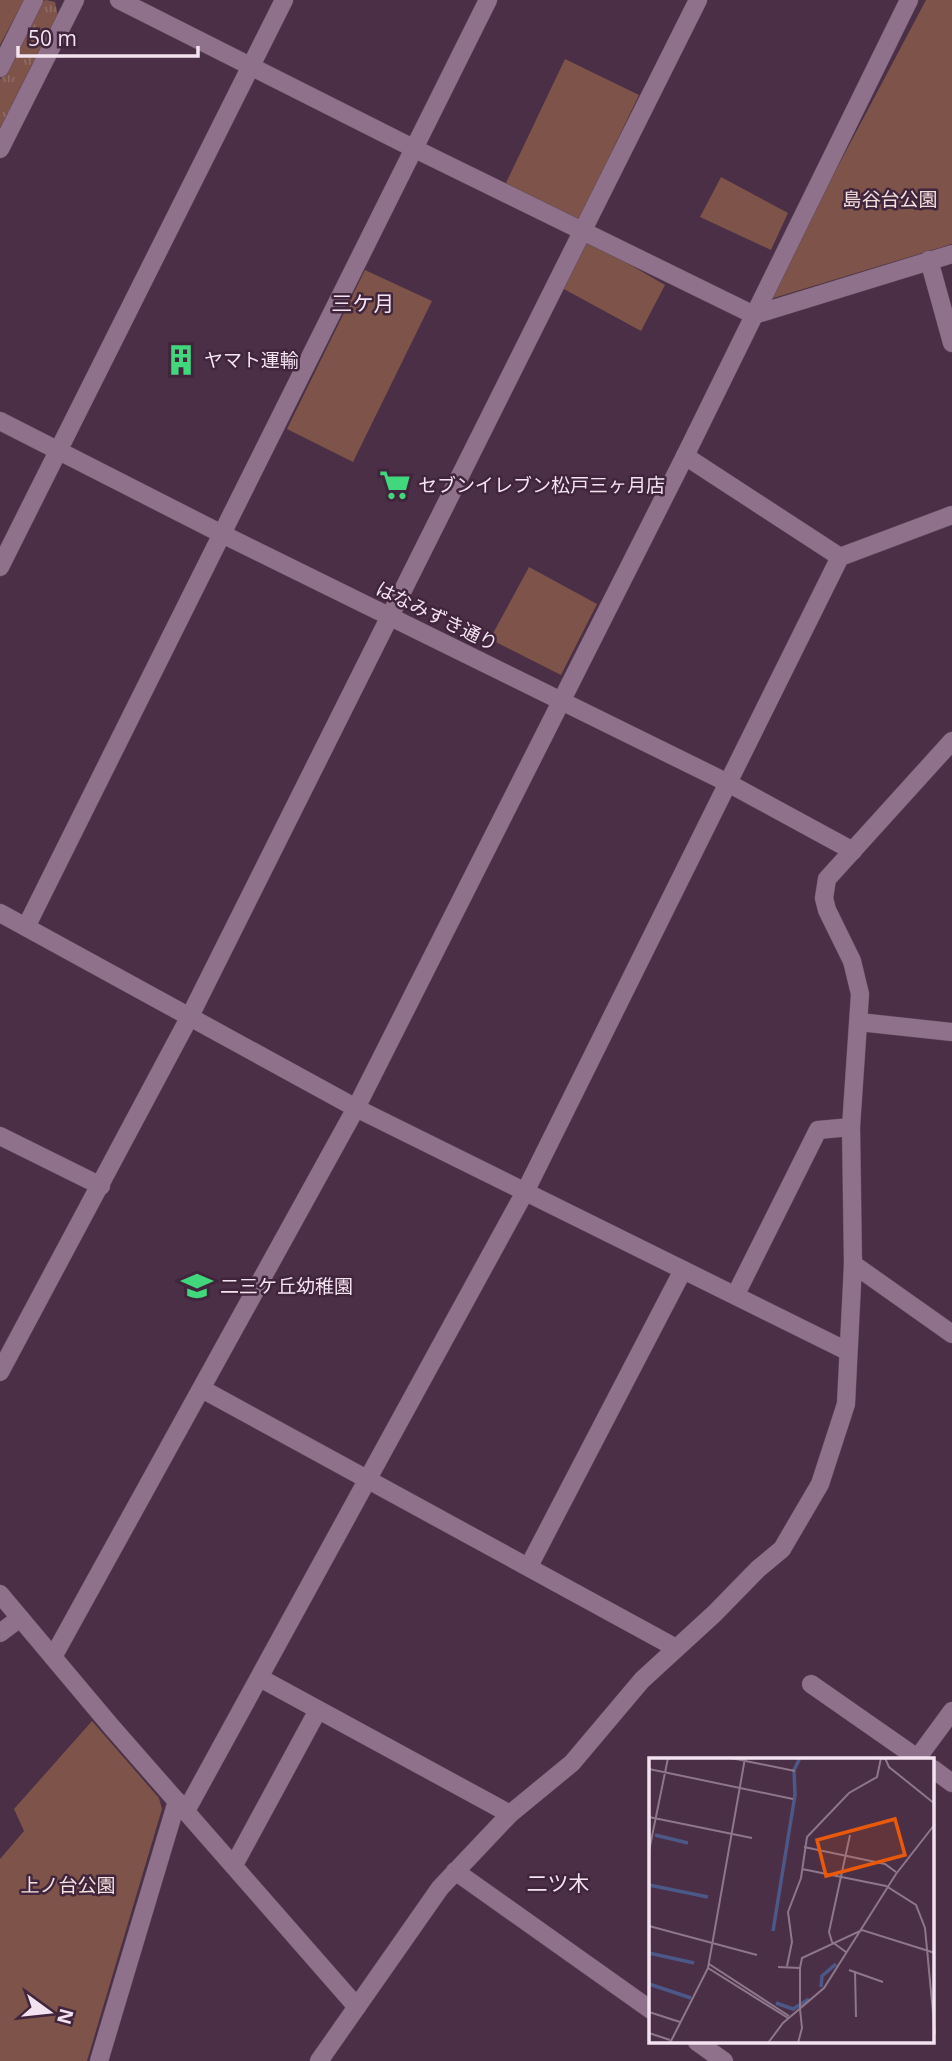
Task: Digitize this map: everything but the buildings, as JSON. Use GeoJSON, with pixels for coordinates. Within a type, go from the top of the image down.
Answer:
{"type":"FeatureCollection","features":[{"type":"Feature","properties":{"kind":"street"},"geometry":{"type":"LineString","coordinates":[[0,68],[34,0]]}},
{"type":"Feature","properties":{"kind":"street"},"geometry":{"type":"LineString","coordinates":[[0,149],[75,0]]}},
{"type":"Feature","properties":{"kind":"street"},"geometry":{"type":"LineString","coordinates":[[119,0],[754,315],[952,254]]}},
{"type":"Feature","properties":{"kind":"street"},"geometry":{"type":"LineString","coordinates":[[0,567],[284,0]]}},
{"type":"Feature","properties":{"kind":"street"},"geometry":{"type":"LineString","coordinates":[[26,927],[488,0]]}},
{"type":"Feature","properties":{"kind":"street"},"geometry":{"type":"LineString","coordinates":[[0,1372],[189,1018],[698,0]]}},
{"type":"Feature","properties":{"kind":"street"},"geometry":{"type":"LineString","coordinates":[[53,1657],[356,1108],[685,456],[909,0]]}},
{"type":"Feature","properties":{"kind":"street"},"geometry":{"type":"LineString","coordinates":[[929,260],[952,343]]}},
{"type":"Feature","properties":{"kind":"street","name":"はなみずき通り"},"geometry":{"type":"LineString","coordinates":[[0,421],[222,534],[728,783],[853,850]]}},
{"type":"Feature","properties":{"kind":"street"},"geometry":{"type":"LineString","coordinates":[[685,456],[840,557]]}},
{"type":"Feature","properties":{"kind":"street"},"geometry":{"type":"LineString","coordinates":[[99,2061],[182,1806],[260,1678],[366,1479],[526,1190],[840,557],[952,515]]}},
{"type":"Feature","properties":{"kind":"street"},"geometry":{"type":"LineString","coordinates":[[319,2061],[440,1888],[510,1814],[572,1763],[642,1680],[782,1549],[820,1484],[832,1454],[846,1404],[853,1264],[851,1127],[860,994],[852,961],[827,909],[824,898],[827,879],[952,741]]}},
{"type":"Feature","properties":{"kind":"street"},"geometry":{"type":"LineString","coordinates":[[0,913],[356,1108],[847,1351]]}},
{"type":"Feature","properties":{"kind":"street"},"geometry":{"type":"LineString","coordinates":[[859,1022],[952,1032]]}},
{"type":"Feature","properties":{"kind":"street"},"geometry":{"type":"LineString","coordinates":[[736,1294],[818,1130],[851,1127]]}},
{"type":"Feature","properties":{"kind":"street"},"geometry":{"type":"LineString","coordinates":[[0,1136],[101,1186]]}},
{"type":"Feature","properties":{"kind":"street"},"geometry":{"type":"LineString","coordinates":[[853,1264],[952,1334]]}},
{"type":"Feature","properties":{"kind":"street"},"geometry":{"type":"LineString","coordinates":[[529,1566],[683,1270]]}},
{"type":"Feature","properties":{"kind":"street"},"geometry":{"type":"LineString","coordinates":[[202,1389],[676,1648]]}},
{"type":"Feature","properties":{"kind":"street"},"geometry":{"type":"LineString","coordinates":[[0,1594],[357,2007]]}},
{"type":"Feature","properties":{"kind":"street"},"geometry":{"type":"LineString","coordinates":[[0,1633],[20,1618]]}},
{"type":"Feature","properties":{"kind":"street"},"geometry":{"type":"LineString","coordinates":[[260,1678],[510,1814]]}},
{"type":"Feature","properties":{"kind":"street"},"geometry":{"type":"LineString","coordinates":[[811,1684],[917,1758]]}},
{"type":"Feature","properties":{"kind":"street"},"geometry":{"type":"LineString","coordinates":[[234,1865],[318,1710]]}},
{"type":"Feature","properties":{"kind":"street"},"geometry":{"type":"LineString","coordinates":[[919,1758],[952,1711]]}},
{"type":"Feature","properties":{"kind":"street"},"geometry":{"type":"LineString","coordinates":[[934,1770],[952,1783]]}},
{"type":"Feature","properties":{"kind":"street"},"geometry":{"type":"LineString","coordinates":[[455,1871],[649,2009]]}},
{"type":"Feature","properties":{"kind":"green space"},"geometry":{"type":"Polygon","coordinates":[[[0,0],[24,0],[0,45],[0,0]]]}},
{"type":"Feature","properties":{"kind":"green space","name":"島谷台公園"},"geometry":{"type":"Polygon","coordinates":[[[926,0],[952,0],[952,244],[767,300],[926,0]]]}},
{"type":"Feature","properties":{"kind":"green space"},"geometry":{"type":"Polygon","coordinates":[[[38,2],[55,2],[58,16],[0,131],[0,80],[38,2]]]}},
{"type":"Feature","properties":{"kind":"green space"},"geometry":{"type":"Polygon","coordinates":[[[565,59],[639,95],[578,222],[505,185],[565,59]]]}},
{"type":"Feature","properties":{"kind":"green space"},"geometry":{"type":"Polygon","coordinates":[[[721,177],[788,213],[771,250],[700,217],[721,177]]]}},
{"type":"Feature","properties":{"kind":"green space"},"geometry":{"type":"Polygon","coordinates":[[[586,239],[665,285],[641,331],[562,288],[586,239]]]}},
{"type":"Feature","properties":{"kind":"green space"},"geometry":{"type":"Polygon","coordinates":[[[365,270],[432,301],[353,462],[287,429],[365,270]]]}},
{"type":"Feature","properties":{"kind":"green space"},"geometry":{"type":"Polygon","coordinates":[[[529,567],[597,604],[561,675],[490,639],[529,567]]]}},
{"type":"Feature","properties":{"kind":"green space","name":"上ノ台公園"},"geometry":{"type":"Polygon","coordinates":[[[92,1721],[159,1798],[162,1809],[87,2061],[0,2061],[0,1859],[24,1831],[14,1809],[92,1721]]]}},
{"type":"Feature","properties":{"kind":"place","name":"ヤマト運輸"},"geometry":{"type":"Point","coordinates":[181,360]}},
{"type":"Feature","properties":{"kind":"place","name":"セブンイレブン松戸三ヶ月店"},"geometry":{"type":"Point","coordinates":[395,485]}},
{"type":"Feature","properties":{"kind":"place","name":"二三ケ丘幼稚園"},"geometry":{"type":"Point","coordinates":[197,1286]}},
{"type":"Feature","properties":{"kind":"district","name":"三ケ月"},"geometry":{"type":"Point","coordinates":[363,303]}},
{"type":"Feature","properties":{"kind":"district","name":"二ツ木"},"geometry":{"type":"Point","coordinates":[558,1883]}}]}
